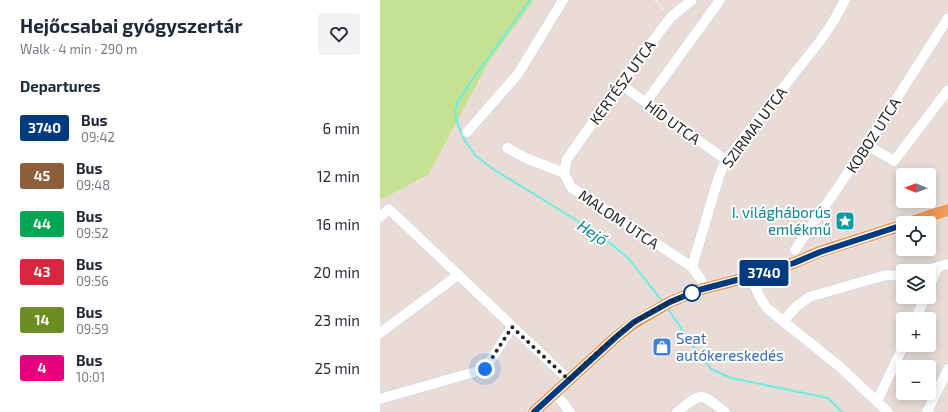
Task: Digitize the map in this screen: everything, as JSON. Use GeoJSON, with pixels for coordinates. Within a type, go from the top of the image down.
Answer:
{"type":"FeatureCollection","features":[{"type":"Feature","properties":{"kind":"main road"},"geometry":{"type":"LineString","coordinates":[[930,216],[948,210]]}},
{"type":"Feature","properties":{"kind":"main road"},"geometry":{"type":"LineString","coordinates":[[534,412],[634,322],[665,305],[705,288],[794,263],[820,252],[896,227]]}},
{"type":"Feature","properties":{"kind":"street"},"geometry":{"type":"LineString","coordinates":[[467,132],[518,74],[563,0]]}},
{"type":"Feature","properties":{"kind":"street","name":"KERTÉSZ UTCA"},"geometry":{"type":"LineString","coordinates":[[564,173],[566,159],[620,84],[671,17],[692,0]]}},
{"type":"Feature","properties":{"kind":"street","name":"KERTÉSZ UTCA"},"geometry":{"type":"LineString","coordinates":[[646,102],[720,0]]}},
{"type":"Feature","properties":{"kind":"street","name":"SZIRMAI UTCA"},"geometry":{"type":"LineString","coordinates":[[692,267],[719,176],[726,160],[820,41],[833,22],[844,0]]}},
{"type":"Feature","properties":{"kind":"street","name":"KOBOZ UTCA"},"geometry":{"type":"LineString","coordinates":[[795,250],[867,144],[948,18]]}},
{"type":"Feature","properties":{"kind":"street","name":"HÍD UTCA"},"geometry":{"type":"LineString","coordinates":[[620,84],[726,160]]}},
{"type":"Feature","properties":{"kind":"street"},"geometry":{"type":"LineString","coordinates":[[867,144],[894,161],[948,90]]}},
{"type":"Feature","properties":{"kind":"street"},"geometry":{"type":"LineString","coordinates":[[507,148],[528,159],[564,173]]}},
{"type":"Feature","properties":{"kind":"street","name":"MALOM UTCA"},"geometry":{"type":"LineString","coordinates":[[564,173],[571,187],[692,267],[705,288]]}},
{"type":"Feature","properties":{"kind":"street"},"geometry":{"type":"LineString","coordinates":[[380,217],[389,209],[569,380]]}},
{"type":"Feature","properties":{"kind":"street"},"geometry":{"type":"LineString","coordinates":[[936,272],[938,267],[948,264]]}},
{"type":"Feature","properties":{"kind":"street"},"geometry":{"type":"LineString","coordinates":[[380,333],[458,275]]}},
{"type":"Feature","properties":{"kind":"street"},"geometry":{"type":"LineString","coordinates":[[784,321],[796,307],[809,297],[886,275],[896,276]]}},
{"type":"Feature","properties":{"kind":"street"},"geometry":{"type":"LineString","coordinates":[[752,276],[762,303],[768,310],[784,321],[839,366],[888,412]]}},
{"type":"Feature","properties":{"kind":"street"},"geometry":{"type":"LineString","coordinates":[[380,399],[485,369],[512,327]]}},
{"type":"Feature","properties":{"kind":"street"},"geometry":{"type":"LineString","coordinates":[[877,402],[901,352]]}},
{"type":"Feature","properties":{"kind":"street"},"geometry":{"type":"LineString","coordinates":[[927,412],[947,373]]}},
{"type":"Feature","properties":{"kind":"street"},"geometry":{"type":"LineString","coordinates":[[555,393],[570,412]]}},
{"type":"Feature","properties":{"kind":"street"},"geometry":{"type":"LineString","coordinates":[[677,412],[698,396],[704,396],[725,412]]}},
{"type":"Feature","properties":{"kind":"path"},"geometry":{"type":"LineString","coordinates":[[655,0],[671,17]]}},
{"type":"Feature","properties":{"kind":"green space"},"geometry":{"type":"Polygon","coordinates":[[[380,0],[534,0],[490,60],[428,175],[380,200],[380,0]]]}},
{"type":"Feature","properties":{"kind":"waterway","name":"Hejő"},"geometry":{"type":"LineString","coordinates":[[530,0],[458,101],[455,111],[458,125],[465,141],[476,156],[493,169],[599,234],[628,258],[663,302]]}},
{"type":"Feature","properties":{"kind":"waterway","name":"Hejő"},"geometry":{"type":"LineString","coordinates":[[668,309],[711,369],[731,378],[828,398],[842,412]]}},
{"type":"Feature","properties":{"kind":"bus line","name":"3740"},"geometry":{"type":"LineString","coordinates":[[534,412],[576,372],[634,322],[670,302],[699,290],[794,263],[820,252],[896,227]]}},
{"type":"Feature","properties":{"kind":"place","name":"I. világháborús emlékmű"},"geometry":{"type":"Point","coordinates":[845,221]}},
{"type":"Feature","properties":{"kind":"place","name":"Seat autókereskedés"},"geometry":{"type":"Point","coordinates":[662,347]}},
{"type":"Feature","properties":{"kind":"route"},"geometry":{"type":"LineString","coordinates":[[485,369],[512,327],[569,380],[576,372],[634,322],[670,302],[692,293]]}}]}
